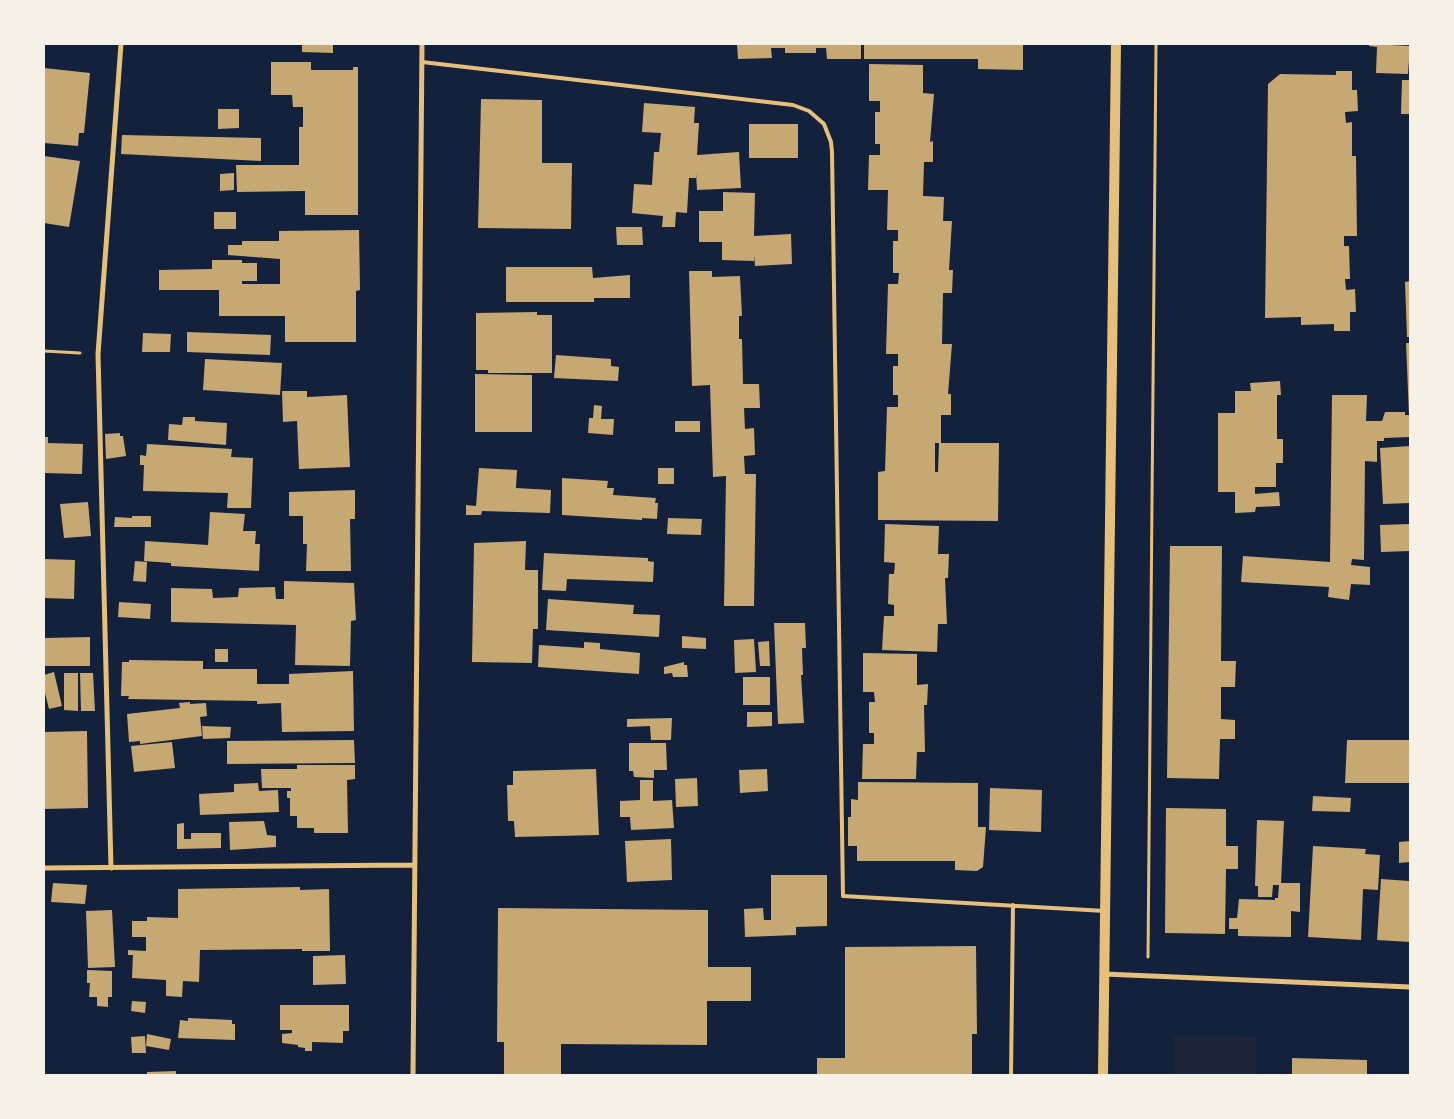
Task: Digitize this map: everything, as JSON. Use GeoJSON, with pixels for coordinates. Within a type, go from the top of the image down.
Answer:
{"type":"FeatureCollection","features":[{"type":"Feature","properties":{"kind":"main road"},"geometry":{"type":"LineString","coordinates":[[1103,1075],[1116,44]]}},
{"type":"Feature","properties":{"kind":"street"},"geometry":{"type":"LineString","coordinates":[[111,868],[98,354],[121,44]]}},
{"type":"Feature","properties":{"kind":"street"},"geometry":{"type":"LineString","coordinates":[[413,1075],[413,865],[422,44]]}},
{"type":"Feature","properties":{"kind":"street"},"geometry":{"type":"LineString","coordinates":[[44,868],[413,865]]}},
{"type":"Feature","properties":{"kind":"street"},"geometry":{"type":"LineString","coordinates":[[1104,974],[1410,987]]}},
{"type":"Feature","properties":{"kind":"lane"},"geometry":{"type":"LineString","coordinates":[[422,62],[793,105],[815,114],[824,124],[831,142],[832,162],[843,896],[1104,911]]}},
{"type":"Feature","properties":{"kind":"lane"},"geometry":{"type":"LineString","coordinates":[[1011,1075],[1014,905]]}},
{"type":"Feature","properties":{"kind":"path"},"geometry":{"type":"LineString","coordinates":[[1148,975],[1156,44]]}},
{"type":"Feature","properties":{"kind":"path"},"geometry":{"type":"LineString","coordinates":[[44,351],[98,354]]}},
{"type":"Feature","properties":{"kind":"shaded area"},"geometry":{"type":"Polygon","coordinates":[[[1174,1036],[1256,1037],[1256,1075],[1174,1075],[1174,1036]]]}},
{"type":"Feature","properties":{"kind":"building"},"geometry":{"type":"Polygon","coordinates":[[[302,44],[333,44],[333,53],[302,52],[302,44]]]}},
{"type":"Feature","properties":{"kind":"building"},"geometry":{"type":"Polygon","coordinates":[[[737,44],[861,44],[861,59],[827,59],[826,48],[816,48],[816,53],[785,53],[785,48],[771,48],[772,58],[738,59],[737,44]]]}},
{"type":"Feature","properties":{"kind":"building"},"geometry":{"type":"Polygon","coordinates":[[[864,44],[1023,44],[1023,70],[978,69],[978,59],[864,59],[864,44]]]}},
{"type":"Feature","properties":{"kind":"building"},"geometry":{"type":"Polygon","coordinates":[[[1369,44],[1410,46],[1408,74],[1376,73],[1377,47],[1369,46],[1369,44]]]}},
{"type":"Feature","properties":{"kind":"building"},"geometry":{"type":"Polygon","coordinates":[[[271,62],[311,62],[311,70],[353,70],[353,67],[358,67],[358,215],[305,215],[305,191],[237,192],[236,165],[299,165],[299,127],[303,127],[303,107],[293,107],[292,95],[271,95],[271,62]]]}},
{"type":"Feature","properties":{"kind":"building"},"geometry":{"type":"Polygon","coordinates":[[[869,64],[923,65],[923,93],[934,94],[930,142],[933,141],[933,162],[924,162],[923,196],[944,197],[943,221],[952,221],[949,270],[953,270],[952,293],[943,293],[942,344],[952,344],[948,394],[951,394],[951,415],[941,415],[941,443],[999,443],[998,521],[878,520],[878,472],[885,471],[887,407],[898,407],[898,395],[893,395],[893,366],[898,366],[898,354],[886,354],[888,284],[898,284],[899,273],[893,273],[893,241],[898,241],[898,230],[887,230],[888,190],[868,190],[869,155],[880,155],[880,144],[875,144],[875,112],[880,112],[880,101],[869,101],[869,64]],[[935,443],[935,472],[938,472],[939,443],[935,443]]]}},
{"type":"Feature","properties":{"kind":"building"},"geometry":{"type":"Polygon","coordinates":[[[44,68],[90,73],[84,133],[79,133],[78,146],[44,143],[44,68]]]}},
{"type":"Feature","properties":{"kind":"building"},"geometry":{"type":"Polygon","coordinates":[[[1336,71],[1352,71],[1352,90],[1357,90],[1358,111],[1345,112],[1346,123],[1352,122],[1352,156],[1356,156],[1357,236],[1344,236],[1344,246],[1349,246],[1350,279],[1345,279],[1346,290],[1355,289],[1356,312],[1350,312],[1350,331],[1334,331],[1334,324],[1301,325],[1301,317],[1265,318],[1268,84],[1280,74],[1336,75],[1336,71]]]}},
{"type":"Feature","properties":{"kind":"building"},"geometry":{"type":"Polygon","coordinates":[[[1402,80],[1410,80],[1410,114],[1401,114],[1402,80]]]}},
{"type":"Feature","properties":{"kind":"building"},"geometry":{"type":"Polygon","coordinates":[[[481,99],[542,100],[542,163],[572,163],[571,229],[478,228],[481,99]]]}},
{"type":"Feature","properties":{"kind":"building"},"geometry":{"type":"Polygon","coordinates":[[[644,103],[695,107],[694,123],[699,123],[697,155],[739,152],[741,188],[697,190],[696,173],[696,178],[689,178],[687,213],[676,212],[675,227],[662,227],[663,216],[632,213],[634,184],[652,185],[654,152],[659,152],[661,133],[642,132],[644,103]]]}},
{"type":"Feature","properties":{"kind":"building"},"geometry":{"type":"Polygon","coordinates":[[[218,109],[239,109],[239,128],[218,129],[218,109]]]}},
{"type":"Feature","properties":{"kind":"building"},"geometry":{"type":"Polygon","coordinates":[[[749,124],[798,124],[798,158],[749,158],[749,124]]]}},
{"type":"Feature","properties":{"kind":"building"},"geometry":{"type":"Polygon","coordinates":[[[122,135],[261,138],[261,161],[121,154],[122,135]]]}},
{"type":"Feature","properties":{"kind":"building"},"geometry":{"type":"Polygon","coordinates":[[[44,156],[80,161],[69,227],[44,223],[44,156]]]}},
{"type":"Feature","properties":{"kind":"building"},"geometry":{"type":"Polygon","coordinates":[[[234,173],[234,190],[220,191],[220,174],[234,173]]]}},
{"type":"Feature","properties":{"kind":"building"},"geometry":{"type":"Polygon","coordinates":[[[723,192],[755,193],[754,236],[791,234],[792,264],[755,266],[754,255],[754,261],[722,260],[722,242],[699,242],[699,211],[723,211],[723,192]]]}},
{"type":"Feature","properties":{"kind":"building"},"geometry":{"type":"Polygon","coordinates":[[[214,212],[236,212],[236,229],[214,229],[214,212]]]}},
{"type":"Feature","properties":{"kind":"building"},"geometry":{"type":"Polygon","coordinates":[[[616,227],[642,227],[643,245],[617,245],[616,227]]]}},
{"type":"Feature","properties":{"kind":"building"},"geometry":{"type":"Polygon","coordinates":[[[359,230],[360,290],[356,291],[356,342],[285,342],[285,316],[219,316],[219,290],[159,290],[159,270],[212,269],[212,260],[242,260],[242,263],[257,263],[257,281],[242,281],[242,284],[280,284],[280,259],[228,255],[228,245],[242,245],[242,241],[279,241],[279,231],[359,230]]]}},
{"type":"Feature","properties":{"kind":"building"},"geometry":{"type":"Polygon","coordinates":[[[506,267],[592,267],[593,278],[630,275],[630,298],[594,298],[594,302],[506,302],[506,267]]]}},
{"type":"Feature","properties":{"kind":"building"},"geometry":{"type":"Polygon","coordinates":[[[689,271],[712,271],[712,277],[740,276],[742,316],[739,316],[739,339],[742,339],[743,384],[759,384],[760,408],[744,408],[745,429],[754,428],[755,455],[744,456],[745,474],[756,474],[754,606],[724,606],[726,476],[713,477],[710,385],[692,386],[689,271]]]}},
{"type":"Feature","properties":{"kind":"building"},"geometry":{"type":"Polygon","coordinates":[[[1410,281],[1410,337],[1407,337],[1405,282],[1410,281]]]}},
{"type":"Feature","properties":{"kind":"building"},"geometry":{"type":"Polygon","coordinates":[[[537,312],[537,315],[552,315],[552,373],[488,373],[488,370],[476,370],[476,313],[537,312]]]}},
{"type":"Feature","properties":{"kind":"building"},"geometry":{"type":"Polygon","coordinates":[[[187,332],[271,335],[270,355],[187,352],[187,332]]]}},
{"type":"Feature","properties":{"kind":"building"},"geometry":{"type":"Polygon","coordinates":[[[143,333],[171,334],[170,352],[142,352],[143,333]]]}},
{"type":"Feature","properties":{"kind":"building"},"geometry":{"type":"Polygon","coordinates":[[[1406,343],[1410,343],[1410,437],[1384,438],[1384,441],[1377,441],[1377,462],[1365,461],[1364,560],[1352,559],[1351,565],[1370,567],[1370,585],[1351,584],[1349,600],[1328,597],[1329,587],[1241,582],[1243,556],[1330,562],[1332,395],[1367,395],[1366,421],[1382,421],[1385,412],[1405,412],[1405,415],[1409,415],[1406,343]]]}},
{"type":"Feature","properties":{"kind":"building"},"geometry":{"type":"Polygon","coordinates":[[[556,355],[611,359],[611,366],[619,367],[618,381],[554,378],[556,355]]]}},
{"type":"Feature","properties":{"kind":"building"},"geometry":{"type":"Polygon","coordinates":[[[205,359],[282,363],[280,395],[203,390],[205,359]]]}},
{"type":"Feature","properties":{"kind":"building"},"geometry":{"type":"Polygon","coordinates":[[[475,374],[532,375],[532,432],[475,432],[475,374]]]}},
{"type":"Feature","properties":{"kind":"building"},"geometry":{"type":"Polygon","coordinates":[[[1280,381],[1281,395],[1277,395],[1277,439],[1283,439],[1283,463],[1276,463],[1276,487],[1255,487],[1255,494],[1279,492],[1280,506],[1256,507],[1255,512],[1235,513],[1235,492],[1218,492],[1218,413],[1235,413],[1235,391],[1251,391],[1250,383],[1280,381]]]}},
{"type":"Feature","properties":{"kind":"building"},"geometry":{"type":"Polygon","coordinates":[[[282,391],[307,391],[307,397],[347,395],[350,467],[299,469],[297,421],[283,422],[282,391]]]}},
{"type":"Feature","properties":{"kind":"building"},"geometry":{"type":"Polygon","coordinates":[[[594,405],[602,406],[601,419],[614,419],[613,435],[588,433],[589,418],[593,418],[594,405]]]}},
{"type":"Feature","properties":{"kind":"building"},"geometry":{"type":"Polygon","coordinates":[[[183,417],[195,417],[195,421],[227,423],[226,445],[168,440],[169,424],[182,425],[183,417]]]}},
{"type":"Feature","properties":{"kind":"building"},"geometry":{"type":"Polygon","coordinates":[[[675,421],[700,421],[700,432],[675,432],[675,421]]]}},
{"type":"Feature","properties":{"kind":"building"},"geometry":{"type":"Polygon","coordinates":[[[120,433],[120,436],[123,436],[126,456],[106,459],[105,434],[120,433]]]}},
{"type":"Feature","properties":{"kind":"building"},"geometry":{"type":"Polygon","coordinates":[[[44,437],[48,437],[48,443],[83,444],[82,474],[44,473],[44,437]]]}},
{"type":"Feature","properties":{"kind":"building"},"geometry":{"type":"Polygon","coordinates":[[[147,444],[232,449],[231,457],[253,458],[251,508],[227,508],[228,493],[143,491],[144,465],[140,465],[140,455],[146,456],[147,444]]]}},
{"type":"Feature","properties":{"kind":"building"},"geometry":{"type":"Polygon","coordinates":[[[1410,446],[1410,503],[1383,504],[1380,448],[1410,446]]]}},
{"type":"Feature","properties":{"kind":"building"},"geometry":{"type":"Polygon","coordinates":[[[479,468],[517,470],[516,488],[551,490],[550,513],[482,511],[481,515],[466,515],[466,505],[476,506],[479,468]]]}},
{"type":"Feature","properties":{"kind":"building"},"geometry":{"type":"Polygon","coordinates":[[[658,468],[674,468],[674,484],[658,484],[658,468]]]}},
{"type":"Feature","properties":{"kind":"building"},"geometry":{"type":"Polygon","coordinates":[[[562,478],[608,481],[607,488],[614,488],[613,495],[656,498],[655,503],[658,503],[657,519],[642,518],[642,520],[562,515],[562,478]]]}},
{"type":"Feature","properties":{"kind":"building"},"geometry":{"type":"Polygon","coordinates":[[[355,490],[355,519],[350,519],[351,571],[306,571],[307,544],[303,544],[303,516],[289,516],[289,492],[355,490]]]}},
{"type":"Feature","properties":{"kind":"building"},"geometry":{"type":"Polygon","coordinates":[[[88,502],[91,536],[64,538],[60,504],[88,502]]]}},
{"type":"Feature","properties":{"kind":"building"},"geometry":{"type":"Polygon","coordinates":[[[210,512],[245,514],[243,531],[256,531],[255,544],[260,544],[259,571],[171,566],[171,563],[144,561],[145,541],[208,545],[210,512]]]}},
{"type":"Feature","properties":{"kind":"building"},"geometry":{"type":"Polygon","coordinates":[[[132,516],[151,516],[151,527],[114,527],[115,517],[132,518],[132,516]]]}},
{"type":"Feature","properties":{"kind":"building"},"geometry":{"type":"Polygon","coordinates":[[[668,518],[702,519],[701,535],[667,534],[668,518]]]}},
{"type":"Feature","properties":{"kind":"building"},"geometry":{"type":"Polygon","coordinates":[[[885,524],[939,526],[938,554],[949,554],[948,578],[945,578],[947,624],[938,624],[937,652],[882,650],[884,616],[894,616],[894,605],[888,604],[889,574],[894,574],[895,563],[884,562],[885,524]]]}},
{"type":"Feature","properties":{"kind":"building"},"geometry":{"type":"Polygon","coordinates":[[[1410,524],[1410,551],[1381,552],[1380,525],[1410,524]]]}},
{"type":"Feature","properties":{"kind":"building"},"geometry":{"type":"Polygon","coordinates":[[[526,541],[525,570],[538,570],[538,629],[533,629],[532,663],[472,662],[474,543],[526,541]]]}},
{"type":"Feature","properties":{"kind":"building"},"geometry":{"type":"Polygon","coordinates":[[[1170,546],[1222,546],[1221,661],[1236,661],[1235,687],[1221,687],[1221,719],[1235,720],[1235,739],[1220,739],[1219,779],[1167,778],[1170,546]]]}},
{"type":"Feature","properties":{"kind":"building"},"geometry":{"type":"Polygon","coordinates":[[[544,553],[648,558],[648,561],[654,562],[653,582],[567,579],[566,591],[542,590],[544,553]]]}},
{"type":"Feature","properties":{"kind":"building"},"geometry":{"type":"Polygon","coordinates":[[[44,559],[75,560],[74,599],[44,598],[44,559]]]}},
{"type":"Feature","properties":{"kind":"building"},"geometry":{"type":"Polygon","coordinates":[[[135,561],[147,562],[146,582],[133,581],[135,561]]]}},
{"type":"Feature","properties":{"kind":"building"},"geometry":{"type":"Polygon","coordinates":[[[284,581],[354,583],[356,620],[351,621],[350,666],[295,665],[296,625],[171,622],[171,588],[212,589],[213,598],[238,597],[239,588],[275,587],[276,599],[284,599],[284,581]]]}},
{"type":"Feature","properties":{"kind":"building"},"geometry":{"type":"Polygon","coordinates":[[[548,599],[634,605],[633,614],[660,615],[659,637],[546,630],[548,599]]]}},
{"type":"Feature","properties":{"kind":"building"},"geometry":{"type":"Polygon","coordinates":[[[119,602],[151,604],[150,619],[118,617],[119,602]]]}},
{"type":"Feature","properties":{"kind":"building"},"geometry":{"type":"Polygon","coordinates":[[[774,623],[805,623],[806,648],[802,648],[803,675],[801,675],[804,723],[778,724],[774,623]]]}},
{"type":"Feature","properties":{"kind":"building"},"geometry":{"type":"Polygon","coordinates":[[[682,636],[706,638],[706,649],[682,648],[682,636]]]}},
{"type":"Feature","properties":{"kind":"building"},"geometry":{"type":"Polygon","coordinates":[[[90,637],[90,666],[44,666],[44,638],[90,637]]]}},
{"type":"Feature","properties":{"kind":"building"},"geometry":{"type":"Polygon","coordinates":[[[754,639],[756,672],[735,673],[734,640],[754,639]]]}},
{"type":"Feature","properties":{"kind":"building"},"geometry":{"type":"Polygon","coordinates":[[[769,641],[770,666],[760,666],[758,642],[769,641]]]}},
{"type":"Feature","properties":{"kind":"building"},"geometry":{"type":"Polygon","coordinates":[[[584,642],[600,643],[600,649],[640,653],[639,674],[538,667],[539,645],[584,648],[584,642]]]}},
{"type":"Feature","properties":{"kind":"building"},"geometry":{"type":"Polygon","coordinates":[[[215,649],[228,649],[228,662],[215,662],[215,649]]]}},
{"type":"Feature","properties":{"kind":"building"},"geometry":{"type":"Polygon","coordinates":[[[863,653],[917,654],[917,685],[928,684],[927,705],[924,705],[925,752],[917,752],[916,779],[862,779],[863,744],[874,744],[874,733],[869,733],[869,702],[875,702],[874,692],[863,692],[863,653]]]}},
{"type":"Feature","properties":{"kind":"building"},"geometry":{"type":"Polygon","coordinates":[[[129,660],[203,661],[203,669],[257,669],[257,684],[289,684],[289,674],[353,671],[354,731],[282,732],[281,703],[257,704],[257,701],[128,699],[129,696],[121,696],[122,662],[129,662],[129,660]]]}},
{"type":"Feature","properties":{"kind":"building"},"geometry":{"type":"Polygon","coordinates":[[[684,662],[684,665],[687,665],[688,677],[673,677],[672,673],[664,674],[664,667],[684,662]]]}},
{"type":"Feature","properties":{"kind":"building"},"geometry":{"type":"Polygon","coordinates":[[[54,672],[62,706],[49,709],[44,689],[44,675],[54,672]]]}},
{"type":"Feature","properties":{"kind":"building"},"geometry":{"type":"Polygon","coordinates":[[[64,673],[78,673],[78,711],[64,710],[64,673]]]}},
{"type":"Feature","properties":{"kind":"building"},"geometry":{"type":"Polygon","coordinates":[[[80,673],[93,673],[95,711],[81,711],[80,673]]]}},
{"type":"Feature","properties":{"kind":"building"},"geometry":{"type":"Polygon","coordinates":[[[743,677],[770,677],[770,705],[743,705],[743,677]]]}},
{"type":"Feature","properties":{"kind":"building"},"geometry":{"type":"Polygon","coordinates":[[[190,702],[190,704],[206,703],[207,716],[200,717],[202,736],[140,744],[140,741],[129,742],[127,714],[180,708],[179,703],[190,702]]]}},
{"type":"Feature","properties":{"kind":"building"},"geometry":{"type":"Polygon","coordinates":[[[747,712],[772,712],[772,726],[747,727],[747,712]]]}},
{"type":"Feature","properties":{"kind":"building"},"geometry":{"type":"Polygon","coordinates":[[[672,718],[671,740],[651,740],[650,726],[627,727],[627,719],[672,718]]]}},
{"type":"Feature","properties":{"kind":"building"},"geometry":{"type":"Polygon","coordinates":[[[202,726],[231,727],[230,738],[203,739],[202,726]]]}},
{"type":"Feature","properties":{"kind":"building"},"geometry":{"type":"Polygon","coordinates":[[[87,731],[88,808],[44,809],[44,732],[87,731]]]}},
{"type":"Feature","properties":{"kind":"building"},"geometry":{"type":"Polygon","coordinates":[[[354,740],[355,763],[227,764],[227,741],[354,740]]]}},
{"type":"Feature","properties":{"kind":"building"},"geometry":{"type":"Polygon","coordinates":[[[1347,740],[1410,740],[1410,783],[1345,783],[1347,740]]]}},
{"type":"Feature","properties":{"kind":"building"},"geometry":{"type":"Polygon","coordinates":[[[172,742],[175,768],[134,772],[131,746],[172,742]]]}},
{"type":"Feature","properties":{"kind":"building"},"geometry":{"type":"Polygon","coordinates":[[[629,743],[666,743],[667,770],[654,770],[654,778],[634,777],[633,771],[629,771],[629,743]]]}},
{"type":"Feature","properties":{"kind":"building"},"geometry":{"type":"Polygon","coordinates":[[[297,765],[355,765],[355,779],[347,780],[348,833],[314,833],[314,828],[297,828],[297,816],[290,816],[290,798],[287,798],[287,791],[291,791],[291,788],[262,788],[261,769],[297,769],[297,765]]]}},
{"type":"Feature","properties":{"kind":"building"},"geometry":{"type":"Polygon","coordinates":[[[596,769],[599,835],[515,837],[514,821],[508,821],[507,785],[513,785],[513,771],[596,769]]]}},
{"type":"Feature","properties":{"kind":"building"},"geometry":{"type":"Polygon","coordinates":[[[767,769],[768,791],[740,793],[739,770],[767,769]]]}},
{"type":"Feature","properties":{"kind":"building"},"geometry":{"type":"Polygon","coordinates":[[[697,778],[698,806],[676,807],[675,779],[697,778]]]}},
{"type":"Feature","properties":{"kind":"building"},"geometry":{"type":"Polygon","coordinates":[[[640,780],[653,780],[653,801],[672,800],[674,828],[631,830],[630,817],[620,817],[620,801],[640,800],[640,780]]]}},
{"type":"Feature","properties":{"kind":"building"},"geometry":{"type":"Polygon","coordinates":[[[858,782],[978,783],[978,827],[986,827],[983,867],[977,871],[955,870],[955,861],[857,861],[857,846],[848,846],[848,817],[851,817],[851,799],[858,800],[858,782]]]}},
{"type":"Feature","properties":{"kind":"building"},"geometry":{"type":"Polygon","coordinates":[[[258,783],[259,791],[278,790],[279,812],[200,815],[199,794],[234,792],[234,784],[258,783]]]}},
{"type":"Feature","properties":{"kind":"building"},"geometry":{"type":"Polygon","coordinates":[[[990,788],[1042,790],[1041,832],[989,830],[990,788]]]}},
{"type":"Feature","properties":{"kind":"building"},"geometry":{"type":"Polygon","coordinates":[[[1313,796],[1351,798],[1350,812],[1312,811],[1313,796]]]}},
{"type":"Feature","properties":{"kind":"building"},"geometry":{"type":"Polygon","coordinates":[[[1166,808],[1226,809],[1226,846],[1238,846],[1238,869],[1226,869],[1225,934],[1165,933],[1166,808]]]}},
{"type":"Feature","properties":{"kind":"building"},"geometry":{"type":"Polygon","coordinates":[[[1257,820],[1284,821],[1281,883],[1300,883],[1300,912],[1291,911],[1291,937],[1238,936],[1238,929],[1229,929],[1229,918],[1237,918],[1239,899],[1275,900],[1275,898],[1278,898],[1279,885],[1273,885],[1272,897],[1258,897],[1258,886],[1255,886],[1257,820]]]}},
{"type":"Feature","properties":{"kind":"building"},"geometry":{"type":"Polygon","coordinates":[[[264,821],[267,835],[276,836],[276,847],[230,850],[229,822],[264,821]]]}},
{"type":"Feature","properties":{"kind":"building"},"geometry":{"type":"Polygon","coordinates":[[[184,823],[184,839],[191,839],[191,833],[221,833],[221,848],[177,849],[177,824],[184,823]]]}},
{"type":"Feature","properties":{"kind":"building"},"geometry":{"type":"Polygon","coordinates":[[[671,839],[672,880],[627,882],[625,841],[671,839]]]}},
{"type":"Feature","properties":{"kind":"building"},"geometry":{"type":"Polygon","coordinates":[[[1410,841],[1410,862],[1399,863],[1399,842],[1410,841]]]}},
{"type":"Feature","properties":{"kind":"building"},"geometry":{"type":"Polygon","coordinates":[[[1313,846],[1366,849],[1365,854],[1380,855],[1378,890],[1363,889],[1361,940],[1308,937],[1313,846]]]}},
{"type":"Feature","properties":{"kind":"building"},"geometry":{"type":"Polygon","coordinates":[[[771,875],[827,875],[827,926],[796,927],[796,935],[745,937],[744,909],[763,908],[764,920],[771,920],[771,875]]]}},
{"type":"Feature","properties":{"kind":"building"},"geometry":{"type":"Polygon","coordinates":[[[1381,879],[1409,881],[1410,942],[1377,940],[1381,879]]]}},
{"type":"Feature","properties":{"kind":"building"},"geometry":{"type":"Polygon","coordinates":[[[53,883],[87,885],[85,904],[51,902],[53,883]]]}},
{"type":"Feature","properties":{"kind":"building"},"geometry":{"type":"Polygon","coordinates":[[[300,887],[300,890],[329,889],[330,951],[302,951],[302,949],[200,950],[199,982],[183,981],[182,997],[166,996],[166,980],[132,978],[133,955],[128,955],[128,950],[146,951],[146,937],[132,937],[132,921],[147,921],[147,917],[178,918],[178,889],[300,887]]]}},
{"type":"Feature","properties":{"kind":"building"},"geometry":{"type":"Polygon","coordinates":[[[498,908],[708,910],[708,967],[751,967],[751,1001],[707,1001],[707,1045],[561,1044],[561,1075],[504,1075],[504,1042],[497,1042],[498,908]]]}},
{"type":"Feature","properties":{"kind":"building"},"geometry":{"type":"Polygon","coordinates":[[[112,910],[115,967],[88,968],[86,911],[112,910]]]}},
{"type":"Feature","properties":{"kind":"building"},"geometry":{"type":"Polygon","coordinates":[[[976,946],[977,1034],[972,1034],[972,1075],[817,1075],[817,1058],[845,1058],[845,947],[976,946]]]}},
{"type":"Feature","properties":{"kind":"building"},"geometry":{"type":"Polygon","coordinates":[[[345,955],[346,984],[313,985],[313,956],[345,955]]]}},
{"type":"Feature","properties":{"kind":"building"},"geometry":{"type":"Polygon","coordinates":[[[87,970],[112,971],[112,997],[108,997],[108,1007],[97,1006],[97,997],[89,997],[90,983],[87,983],[87,970]]]}},
{"type":"Feature","properties":{"kind":"building"},"geometry":{"type":"Polygon","coordinates":[[[132,1001],[146,1002],[145,1013],[131,1011],[132,1001]]]}},
{"type":"Feature","properties":{"kind":"building"},"geometry":{"type":"Polygon","coordinates":[[[280,1005],[349,1005],[349,1031],[343,1031],[343,1043],[312,1042],[312,1051],[305,1051],[305,1048],[298,1047],[298,1045],[282,1043],[282,1034],[292,1033],[292,1030],[280,1030],[280,1005]]]}},
{"type":"Feature","properties":{"kind":"building"},"geometry":{"type":"Polygon","coordinates":[[[188,1018],[232,1020],[232,1024],[235,1024],[235,1040],[178,1038],[180,1020],[188,1021],[188,1018]]]}},
{"type":"Feature","properties":{"kind":"building"},"geometry":{"type":"Polygon","coordinates":[[[147,1034],[171,1039],[169,1050],[146,1046],[147,1034]]]}},
{"type":"Feature","properties":{"kind":"building"},"geometry":{"type":"Polygon","coordinates":[[[145,1036],[146,1053],[132,1053],[131,1037],[145,1036]]]}},
{"type":"Feature","properties":{"kind":"building"},"geometry":{"type":"Polygon","coordinates":[[[1292,1058],[1367,1060],[1367,1075],[1292,1075],[1292,1058]]]}},
{"type":"Feature","properties":{"kind":"building"},"geometry":{"type":"Polygon","coordinates":[[[176,1071],[176,1075],[147,1075],[147,1072],[176,1071]]]}}]}
